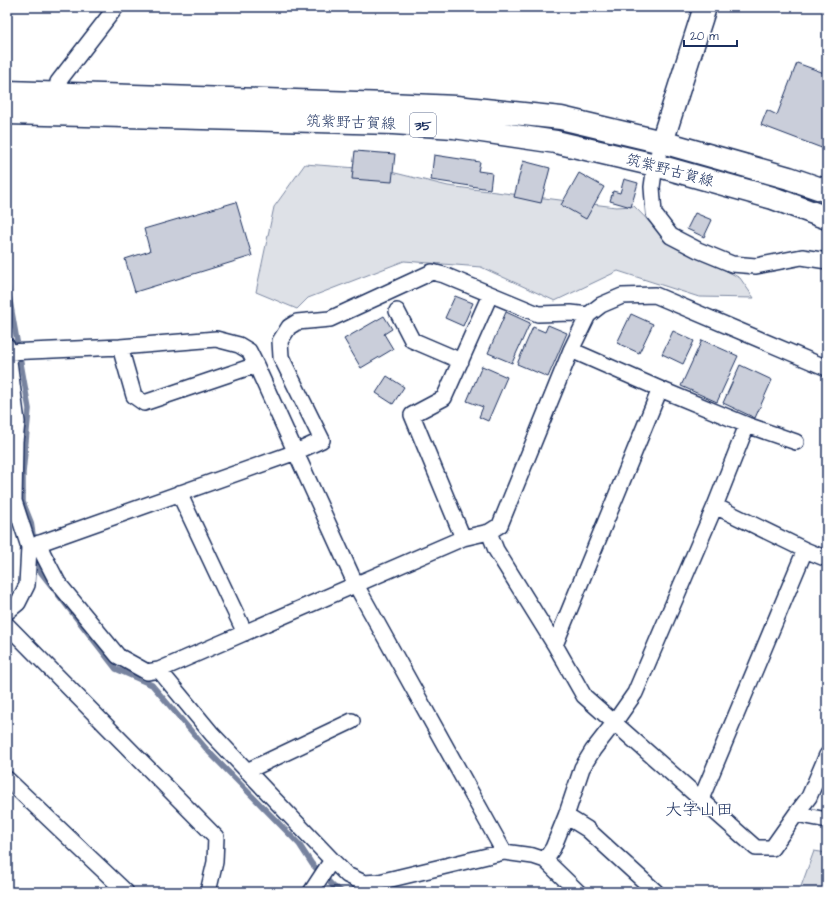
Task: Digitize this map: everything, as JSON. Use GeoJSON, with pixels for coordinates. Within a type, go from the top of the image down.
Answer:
{"type":"FeatureCollection","features":[{"type":"Feature","properties":{"kind":"main road"},"geometry":{"type":"LineString","coordinates":[[662,142],[705,7]]}},
{"type":"Feature","properties":{"kind":"main road","name":"筑紫野古賀線"},"geometry":{"type":"LineString","coordinates":[[7,92],[380,103],[456,107],[561,118],[662,142],[789,178],[827,191]]}},
{"type":"Feature","properties":{"kind":"main road","name":"筑紫野古賀線"},"geometry":{"type":"LineString","coordinates":[[7,113],[393,123],[454,127],[556,142],[655,165],[773,198],[827,218]]}},
{"type":"Feature","properties":{"kind":"street"},"geometry":{"type":"LineString","coordinates":[[57,94],[58,82],[116,7]]}},
{"type":"Feature","properties":{"kind":"street"},"geometry":{"type":"LineString","coordinates":[[662,142],[655,165],[652,187],[654,214],[671,236],[698,250],[732,264],[756,266],[802,257],[827,261]]}},
{"type":"Feature","properties":{"kind":"street"},"geometry":{"type":"LineString","coordinates":[[34,545],[296,452],[322,440],[281,357],[280,341],[289,327],[297,322],[330,319],[432,272],[538,314],[571,313],[588,315]]}},
{"type":"Feature","properties":{"kind":"street"},"geometry":{"type":"LineString","coordinates":[[463,538],[412,415],[444,398],[490,294]]}},
{"type":"Feature","properties":{"kind":"street"},"geometry":{"type":"LineString","coordinates":[[504,852],[356,585],[249,351],[239,345],[216,339],[120,347],[8,349],[17,422],[14,501],[34,545],[43,554],[58,583],[118,656],[147,672],[159,670],[356,585],[463,538],[489,532],[500,525],[571,350],[588,315],[601,305],[622,296],[654,295],[827,368]]}},
{"type":"Feature","properties":{"kind":"street"},"geometry":{"type":"LineString","coordinates":[[397,310],[412,340],[461,361]]}},
{"type":"Feature","properties":{"kind":"street"},"geometry":{"type":"LineString","coordinates":[[120,347],[134,396],[144,403],[256,365]]}},
{"type":"Feature","properties":{"kind":"street"},"geometry":{"type":"LineString","coordinates":[[571,350],[747,425],[796,442]]}},
{"type":"Feature","properties":{"kind":"street"},"geometry":{"type":"LineString","coordinates":[[554,645],[660,389]]}},
{"type":"Feature","properties":{"kind":"street"},"geometry":{"type":"LineString","coordinates":[[545,860],[553,848],[566,816],[582,768],[593,750],[635,693],[715,506],[747,425]]}},
{"type":"Feature","properties":{"kind":"street"},"geometry":{"type":"LineString","coordinates":[[179,493],[245,633]]}},
{"type":"Feature","properties":{"kind":"street"},"geometry":{"type":"LineString","coordinates":[[715,506],[805,550],[827,559]]}},
{"type":"Feature","properties":{"kind":"street"},"geometry":{"type":"LineString","coordinates":[[489,532],[496,550],[584,696],[756,848],[772,848],[810,797],[827,755]]}},
{"type":"Feature","properties":{"kind":"street"},"geometry":{"type":"LineString","coordinates":[[7,612],[18,603],[27,585],[34,545]]}},
{"type":"Feature","properties":{"kind":"street"},"geometry":{"type":"LineString","coordinates":[[701,799],[805,550]]}},
{"type":"Feature","properties":{"kind":"street"},"geometry":{"type":"LineString","coordinates":[[7,625],[216,837],[215,862],[208,892]]}},
{"type":"Feature","properties":{"kind":"street"},"geometry":{"type":"LineString","coordinates":[[159,670],[212,734],[347,874],[364,883],[379,882],[504,852],[533,856],[545,860],[578,892]]}},
{"type":"Feature","properties":{"kind":"street"},"geometry":{"type":"LineString","coordinates":[[247,771],[352,721]]}},
{"type":"Feature","properties":{"kind":"street"},"geometry":{"type":"LineString","coordinates":[[7,779],[126,892]]}},
{"type":"Feature","properties":{"kind":"street"},"geometry":{"type":"LineString","coordinates":[[796,814],[827,820]]}},
{"type":"Feature","properties":{"kind":"street"},"geometry":{"type":"LineString","coordinates":[[566,816],[587,829],[656,892]]}},
{"type":"Feature","properties":{"kind":"street"},"geometry":{"type":"LineString","coordinates":[[311,892],[332,860]]}},
{"type":"Feature","properties":{"kind":"shaded area"},"geometry":{"type":"Polygon","coordinates":[[[305,164],[383,170],[448,186],[616,207],[634,206],[666,239],[740,278],[754,298],[699,297],[618,271],[555,301],[481,267],[404,261],[308,298],[297,309],[256,292],[274,207],[305,164]]]}},
{"type":"Feature","properties":{"kind":"shaded area"},"geometry":{"type":"Polygon","coordinates":[[[814,851],[827,853],[827,892],[799,892],[814,851]]]}},
{"type":"Feature","properties":{"kind":"building"},"geometry":{"type":"Polygon","coordinates":[[[797,63],[827,74],[827,150],[761,125],[767,110],[777,115],[797,63]]]}},
{"type":"Feature","properties":{"kind":"building"},"geometry":{"type":"Polygon","coordinates":[[[355,151],[395,154],[392,182],[352,179],[355,151]]]}},
{"type":"Feature","properties":{"kind":"building"},"geometry":{"type":"Polygon","coordinates":[[[434,155],[480,162],[478,171],[492,173],[490,189],[431,180],[434,155]]]}},
{"type":"Feature","properties":{"kind":"building"},"geometry":{"type":"Polygon","coordinates":[[[523,161],[550,168],[541,203],[514,197],[523,161]]]}},
{"type":"Feature","properties":{"kind":"building"},"geometry":{"type":"Polygon","coordinates":[[[579,173],[604,187],[586,219],[561,205],[579,173]]]}},
{"type":"Feature","properties":{"kind":"building"},"geometry":{"type":"Polygon","coordinates":[[[624,179],[638,183],[631,207],[610,201],[613,191],[620,193],[624,179]]]}},
{"type":"Feature","properties":{"kind":"building"},"geometry":{"type":"Polygon","coordinates":[[[236,202],[252,256],[135,292],[125,259],[150,251],[144,229],[236,202]]]}},
{"type":"Feature","properties":{"kind":"building"},"geometry":{"type":"Polygon","coordinates":[[[695,213],[712,220],[704,237],[687,229],[695,213]]]}},
{"type":"Feature","properties":{"kind":"building"},"geometry":{"type":"Polygon","coordinates":[[[455,296],[473,303],[463,326],[445,318],[455,296]]]}},
{"type":"Feature","properties":{"kind":"building"},"geometry":{"type":"Polygon","coordinates":[[[506,312],[530,323],[512,363],[488,353],[506,312]]]}},
{"type":"Feature","properties":{"kind":"building"},"geometry":{"type":"Polygon","coordinates":[[[631,314],[653,324],[639,353],[617,343],[631,314]]]}},
{"type":"Feature","properties":{"kind":"building"},"geometry":{"type":"Polygon","coordinates":[[[384,316],[392,329],[384,334],[393,349],[361,368],[344,339],[384,316]]]}},
{"type":"Feature","properties":{"kind":"building"},"geometry":{"type":"Polygon","coordinates":[[[548,325],[567,333],[548,377],[517,364],[533,327],[545,332],[548,325]]]}},
{"type":"Feature","properties":{"kind":"building"},"geometry":{"type":"Polygon","coordinates":[[[673,331],[694,341],[683,364],[662,354],[673,331]]]}},
{"type":"Feature","properties":{"kind":"building"},"geometry":{"type":"Polygon","coordinates":[[[702,340],[738,356],[717,402],[681,386],[702,340]]]}},
{"type":"Feature","properties":{"kind":"building"},"geometry":{"type":"Polygon","coordinates":[[[740,365],[772,380],[755,418],[723,403],[740,365]]]}},
{"type":"Feature","properties":{"kind":"building"},"geometry":{"type":"Polygon","coordinates":[[[482,366],[507,377],[488,421],[479,417],[483,407],[467,401],[482,366]]]}},
{"type":"Feature","properties":{"kind":"building"},"geometry":{"type":"Polygon","coordinates":[[[387,376],[404,387],[393,404],[376,393],[387,376]]]}},
{"type":"Feature","properties":{"kind":"waterway"},"geometry":{"type":"LineString","coordinates":[[7,284],[29,409],[23,473],[23,502],[31,522],[34,541]]}},
{"type":"Feature","properties":{"kind":"waterway"},"geometry":{"type":"LineString","coordinates":[[36,552],[39,570],[116,669],[152,685],[209,752],[299,844],[312,864],[333,886],[343,892]]}},
{"type":"Feature","properties":{"kind":"district","name":"大字山田"},"geometry":{"type":"Point","coordinates":[699,809]}}]}
